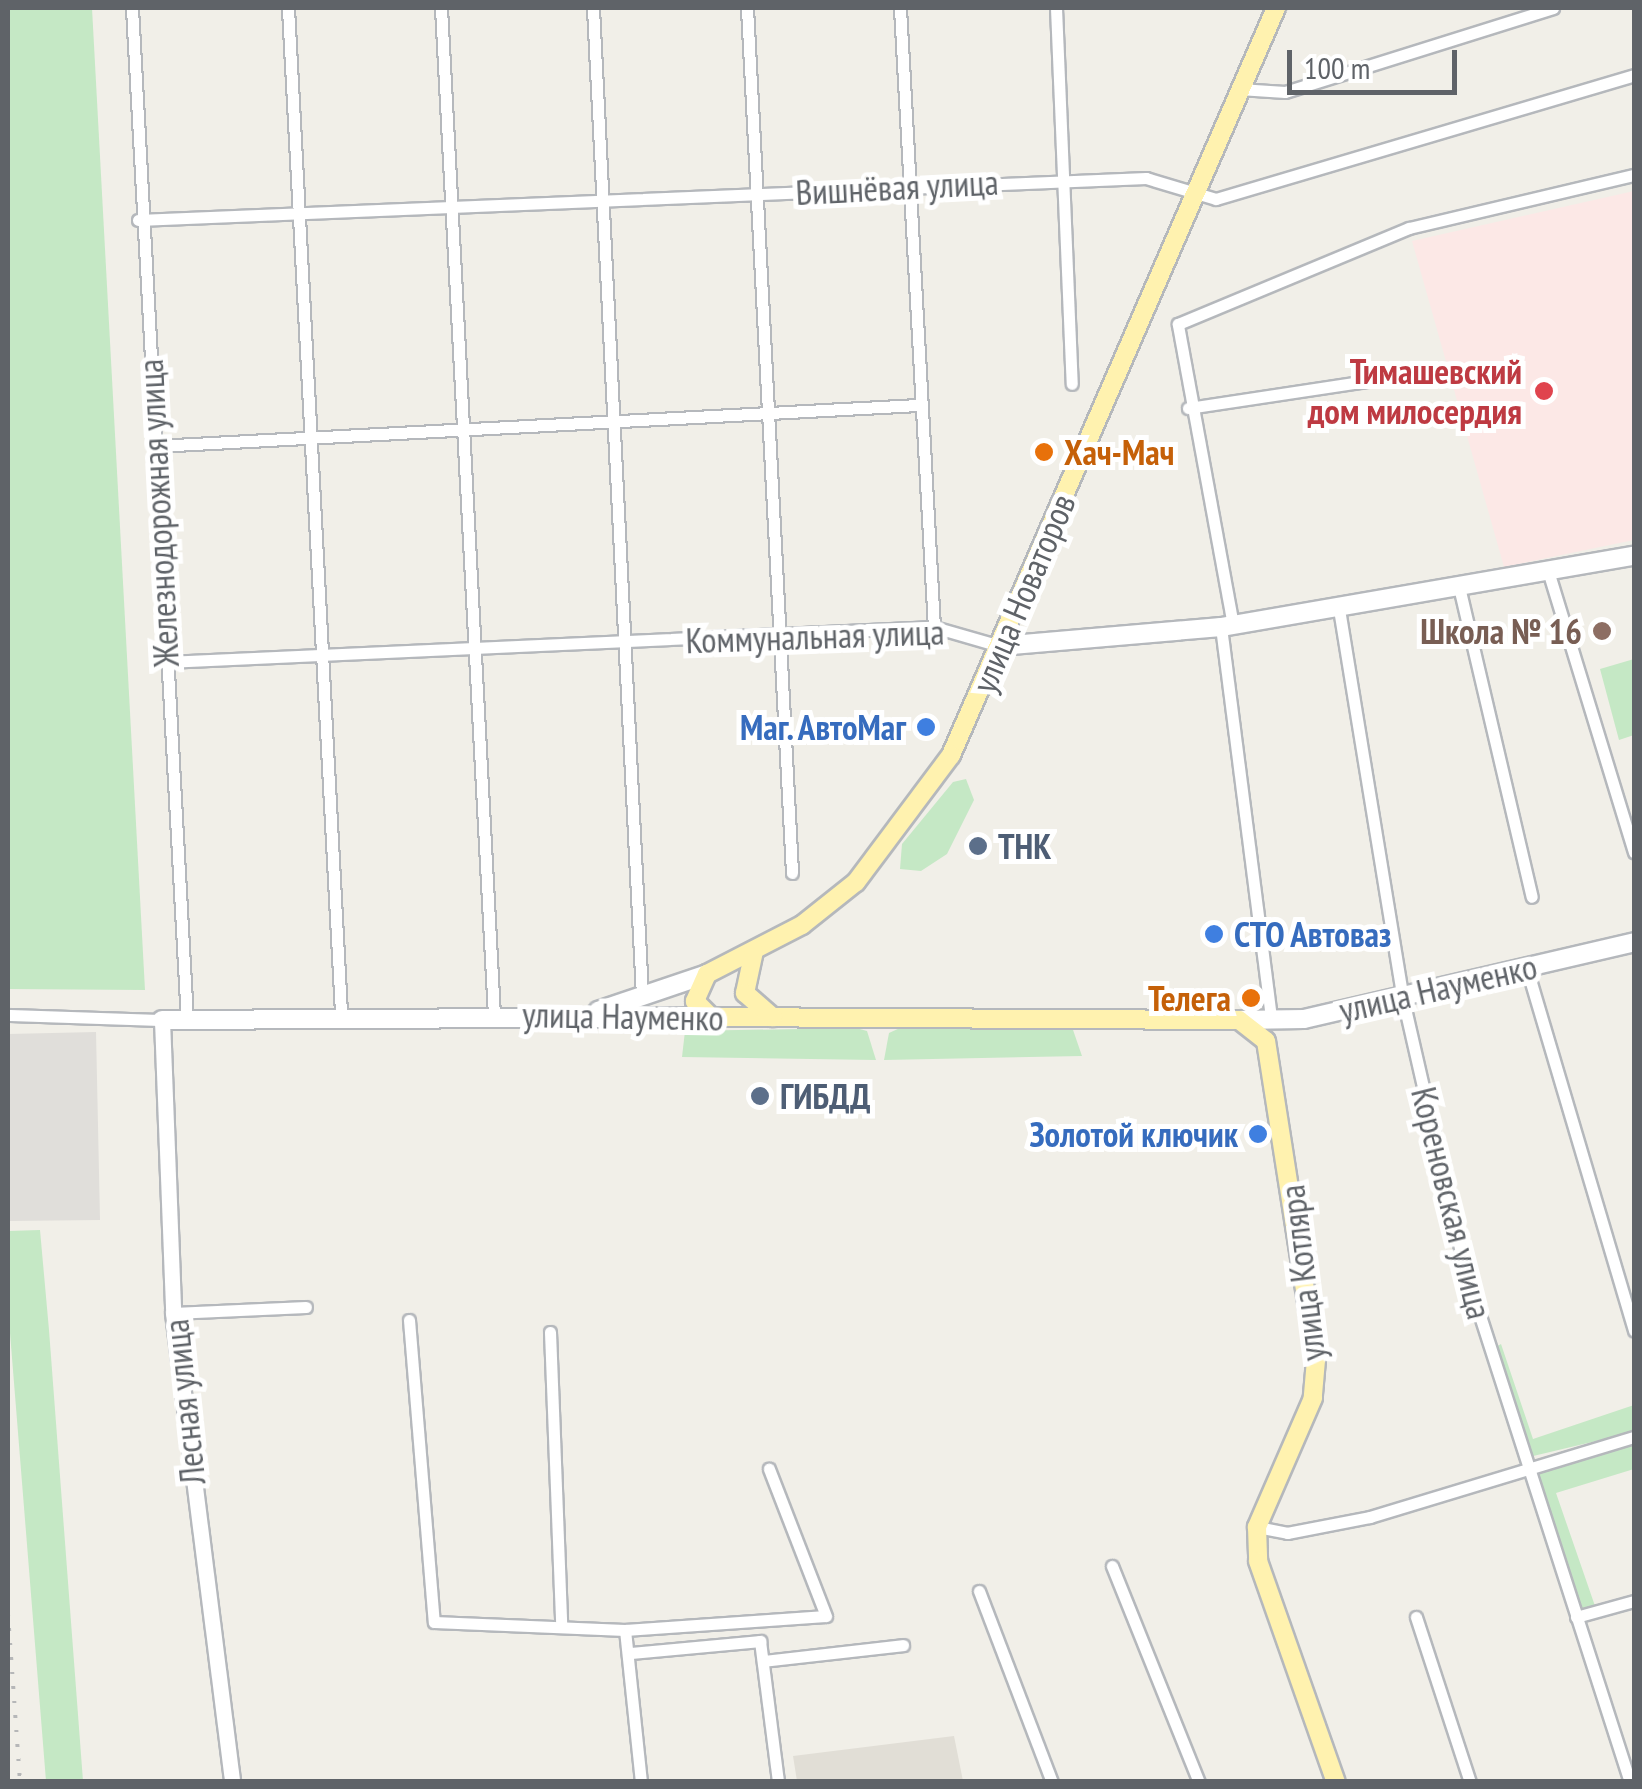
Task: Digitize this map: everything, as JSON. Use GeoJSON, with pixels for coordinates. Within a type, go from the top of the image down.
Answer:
{"type":"FeatureCollection","features":[{"type":"Feature","properties":{"kind":"main road","name":"улица Новаторов"},"geometry":{"type":"LineString","coordinates":[[588,1014],[706,974],[754,950],[839,899],[891,846],[952,756],[1276,8]]}},
{"type":"Feature","properties":{"kind":"main road","name":"Коммунальная улица"},"geometry":{"type":"LineString","coordinates":[[1000,646],[1026,651],[1227,626],[1460,591],[1634,556]]}},
{"type":"Feature","properties":{"kind":"main road","name":"улица Науменко"},"geometry":{"type":"LineString","coordinates":[[162,1020],[341,1014],[711,1018],[746,1004],[774,1018],[1271,1020],[1528,969],[1634,942]]}},
{"type":"Feature","properties":{"kind":"main road"},"geometry":{"type":"LineString","coordinates":[[711,1018],[695,1000],[706,974],[746,1004],[754,950]]}},
{"type":"Feature","properties":{"kind":"main road","name":"улица Котляра"},"geometry":{"type":"LineString","coordinates":[[1239,1020],[1266,1042],[1316,1360],[1312,1398],[1257,1527],[1262,1579],[1336,1782]]}},
{"type":"Feature","properties":{"kind":"street","name":"Железнодорожная улица"},"geometry":{"type":"LineString","coordinates":[[132,8],[138,220],[156,446],[187,1019]]}},
{"type":"Feature","properties":{"kind":"street"},"geometry":{"type":"LineString","coordinates":[[288,8],[319,656],[341,1014]]}},
{"type":"Feature","properties":{"kind":"street"},"geometry":{"type":"LineString","coordinates":[[441,8],[471,650],[494,1014]]}},
{"type":"Feature","properties":{"kind":"street"},"geometry":{"type":"LineString","coordinates":[[593,8],[642,996]]}},
{"type":"Feature","properties":{"kind":"street"},"geometry":{"type":"LineString","coordinates":[[747,8],[765,412],[792,873]]}},
{"type":"Feature","properties":{"kind":"street"},"geometry":{"type":"LineString","coordinates":[[900,8],[918,405],[934,627]]}},
{"type":"Feature","properties":{"kind":"street"},"geometry":{"type":"LineString","coordinates":[[1056,8],[1072,384]]}},
{"type":"Feature","properties":{"kind":"street"},"geometry":{"type":"LineString","coordinates":[[1239,89],[1285,92],[1552,8]]}},
{"type":"Feature","properties":{"kind":"street","name":"Вишнёвая улица"},"geometry":{"type":"LineString","coordinates":[[138,220],[1062,180],[1146,178],[1194,194],[1260,190],[1634,75]]}},
{"type":"Feature","properties":{"kind":"street"},"geometry":{"type":"LineString","coordinates":[[1271,1020],[1227,626],[1188,408],[1178,324],[1409,228],[1634,175]]}},
{"type":"Feature","properties":{"kind":"street"},"geometry":{"type":"LineString","coordinates":[[1188,408],[1434,371]]}},
{"type":"Feature","properties":{"kind":"street"},"geometry":{"type":"LineString","coordinates":[[156,446],[615,418],[918,405]]}},
{"type":"Feature","properties":{"kind":"street"},"geometry":{"type":"LineString","coordinates":[[1549,574],[1634,852]]}},
{"type":"Feature","properties":{"kind":"street"},"geometry":{"type":"LineString","coordinates":[[1460,591],[1532,897]]}},
{"type":"Feature","properties":{"kind":"street","name":"Кореновская улица"},"geometry":{"type":"LineString","coordinates":[[1339,609],[1402,996],[1464,1266],[1630,1782]]}},
{"type":"Feature","properties":{"kind":"street","name":"Коммунальная улица"},"geometry":{"type":"LineString","coordinates":[[166,662],[934,627],[1000,646]]}},
{"type":"Feature","properties":{"kind":"street"},"geometry":{"type":"LineString","coordinates":[[1528,969],[1634,1331]]}},
{"type":"Feature","properties":{"kind":"street","name":"улица Науменко"},"geometry":{"type":"LineString","coordinates":[[8,1015],[162,1020]]}},
{"type":"Feature","properties":{"kind":"street","name":"Лесная улица"},"geometry":{"type":"LineString","coordinates":[[162,1020],[173,1314],[232,1782]]}},
{"type":"Feature","properties":{"kind":"street"},"geometry":{"type":"LineString","coordinates":[[173,1314],[306,1307]]}},
{"type":"Feature","properties":{"kind":"street"},"geometry":{"type":"LineString","coordinates":[[409,1320],[434,1622],[561,1623],[626,1630],[826,1616],[769,1468]]}},
{"type":"Feature","properties":{"kind":"street"},"geometry":{"type":"LineString","coordinates":[[550,1332],[561,1623]]}},
{"type":"Feature","properties":{"kind":"street"},"geometry":{"type":"LineString","coordinates":[[1257,1527],[1287,1533],[1370,1517],[1634,1437]]}},
{"type":"Feature","properties":{"kind":"street"},"geometry":{"type":"LineString","coordinates":[[1112,1566],[1198,1782]]}},
{"type":"Feature","properties":{"kind":"street"},"geometry":{"type":"LineString","coordinates":[[979,1592],[1052,1782]]}},
{"type":"Feature","properties":{"kind":"street"},"geometry":{"type":"LineString","coordinates":[[1576,1617],[1634,1601]]}},
{"type":"Feature","properties":{"kind":"street"},"geometry":{"type":"LineString","coordinates":[[1416,1616],[1470,1782]]}},
{"type":"Feature","properties":{"kind":"street"},"geometry":{"type":"LineString","coordinates":[[626,1630],[641,1782]]}},
{"type":"Feature","properties":{"kind":"street"},"geometry":{"type":"LineString","coordinates":[[631,1654],[760,1641],[778,1782]]}},
{"type":"Feature","properties":{"kind":"street"},"geometry":{"type":"LineString","coordinates":[[763,1661],[903,1645]]}},
{"type":"Feature","properties":{"kind":"shaded area","name":"Тимашевский дом милосердия"},"geometry":{"type":"Polygon","coordinates":[[[1634,191],[1634,540],[1504,567],[1412,241],[1634,191]]]}},
{"type":"Feature","properties":{"kind":"shaded area"},"geometry":{"type":"Polygon","coordinates":[[[96,1032],[100,1220],[8,1221],[8,1034],[96,1032]]]}},
{"type":"Feature","properties":{"kind":"shaded area"},"geometry":{"type":"Polygon","coordinates":[[[954,1736],[963,1781],[797,1781],[793,1756],[954,1736]]]}},
{"type":"Feature","properties":{"kind":"green space"},"geometry":{"type":"Polygon","coordinates":[[[8,8],[92,8],[145,990],[8,989],[8,8]]]}},
{"type":"Feature","properties":{"kind":"green space"},"geometry":{"type":"Polygon","coordinates":[[[1634,659],[1634,735],[1619,740],[1600,669],[1634,659]]]}},
{"type":"Feature","properties":{"kind":"green space"},"geometry":{"type":"Polygon","coordinates":[[[966,779],[974,800],[947,854],[921,871],[900,869],[902,844],[953,782],[966,779]]]}},
{"type":"Feature","properties":{"kind":"green space"},"geometry":{"type":"Polygon","coordinates":[[[902,1027],[1072,1027],[1082,1056],[884,1060],[889,1033],[902,1027]]]}},
{"type":"Feature","properties":{"kind":"green space"},"geometry":{"type":"Polygon","coordinates":[[[685,1031],[867,1031],[876,1060],[682,1057],[685,1031]]]}},
{"type":"Feature","properties":{"kind":"green space"},"geometry":{"type":"Polygon","coordinates":[[[40,1230],[83,1781],[46,1781],[8,1308],[8,1231],[40,1230]]]}},
{"type":"Feature","properties":{"kind":"green space"},"geometry":{"type":"Polygon","coordinates":[[[1501,1344],[1533,1439],[1634,1405],[1634,1432],[1529,1457],[1494,1348],[1501,1344]]]}},
{"type":"Feature","properties":{"kind":"green space"},"geometry":{"type":"Polygon","coordinates":[[[1634,1441],[1634,1469],[1556,1493],[1595,1606],[1581,1610],[1535,1474],[1634,1441]]]}},
{"type":"Feature","properties":{"kind":"railway"},"geometry":{"type":"LineString","coordinates":[[8,1614],[20,1782]]}},
{"type":"Feature","properties":{"kind":"place","name":"Тимашевский дом милосердия"},"geometry":{"type":"Point","coordinates":[1544,391]}},
{"type":"Feature","properties":{"kind":"place","name":"Хач-Мач"},"geometry":{"type":"Point","coordinates":[1044,452]}},
{"type":"Feature","properties":{"kind":"place","name":"Школа № 16"},"geometry":{"type":"Point","coordinates":[1602,631]}},
{"type":"Feature","properties":{"kind":"place","name":"Маг. АвтоМаг"},"geometry":{"type":"Point","coordinates":[926,727]}},
{"type":"Feature","properties":{"kind":"place","name":"ТНК"},"geometry":{"type":"Point","coordinates":[978,846]}},
{"type":"Feature","properties":{"kind":"place","name":"СТО Автоваз"},"geometry":{"type":"Point","coordinates":[1214,934]}},
{"type":"Feature","properties":{"kind":"place","name":"Телега"},"geometry":{"type":"Point","coordinates":[1251,998]}},
{"type":"Feature","properties":{"kind":"place","name":"ГИБДД"},"geometry":{"type":"Point","coordinates":[760,1096]}},
{"type":"Feature","properties":{"kind":"place","name":"Золотой ключик"},"geometry":{"type":"Point","coordinates":[1258,1134]}}]}
